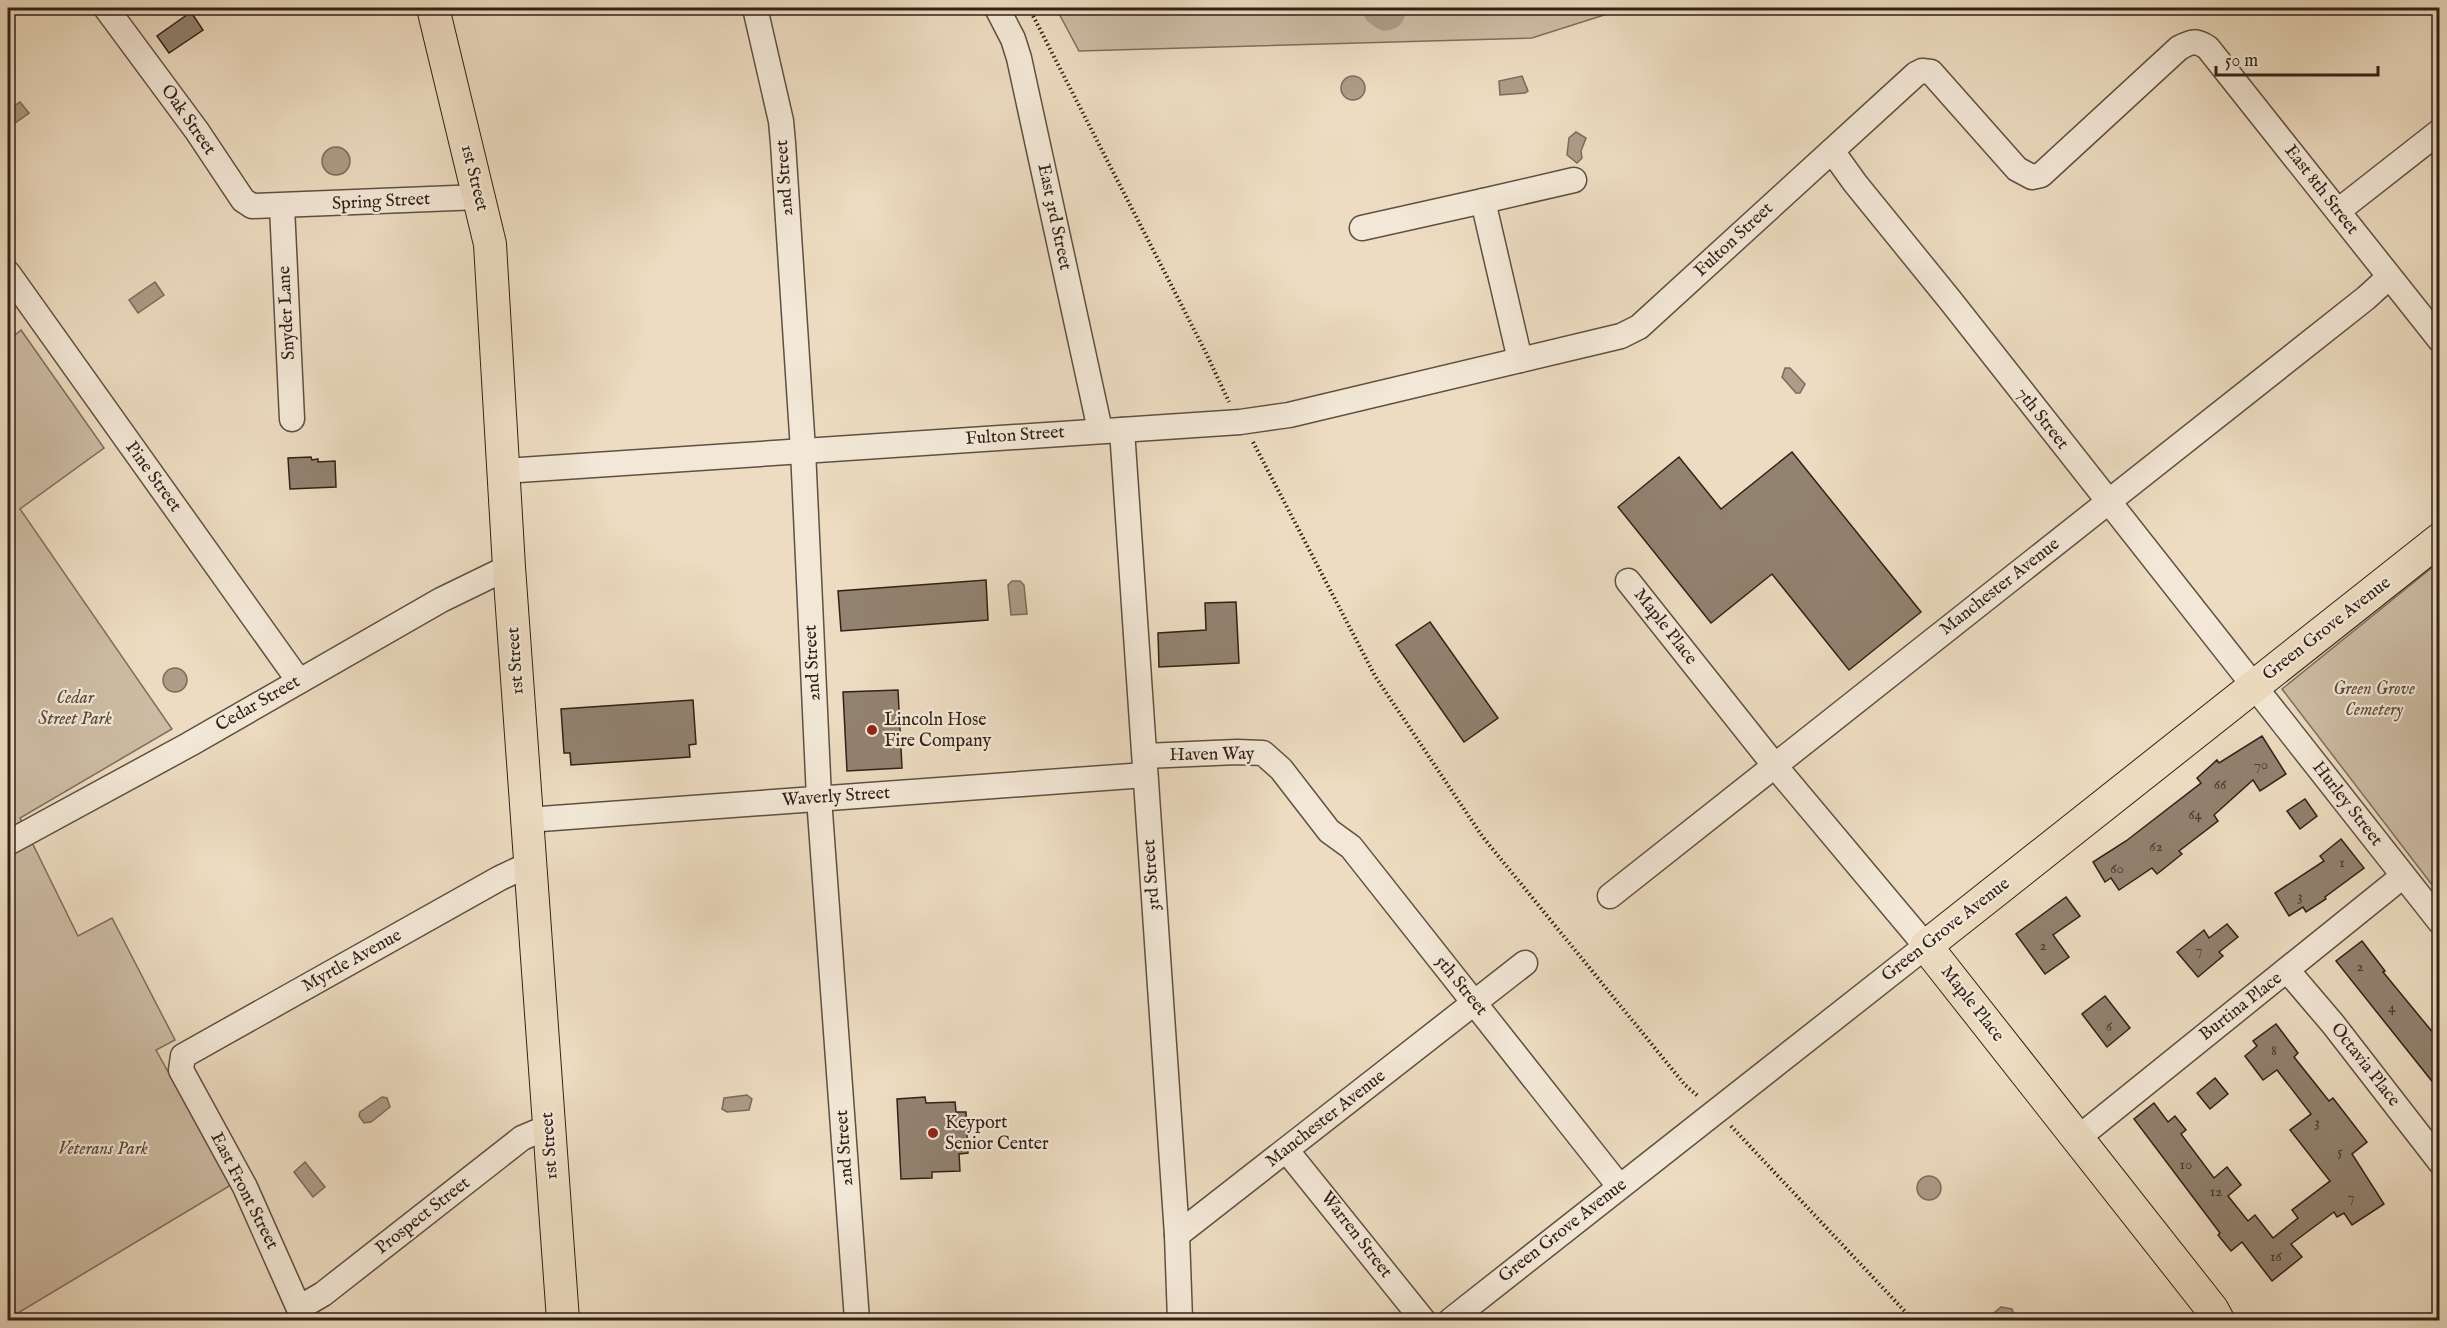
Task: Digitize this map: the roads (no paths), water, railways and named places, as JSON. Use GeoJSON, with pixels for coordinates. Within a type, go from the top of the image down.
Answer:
{"type":"FeatureCollection","features":[{"type":"Feature","properties":{"kind":"main road","name":"1st Street"},"geometry":{"type":"LineString","coordinates":[[433,8],[490,244],[509,567],[563,1320]]}},
{"type":"Feature","properties":{"kind":"main road","name":"Green Grove Avenue"},"geometry":{"type":"LineString","coordinates":[[1926,946],[2439,539]]}},
{"type":"Feature","properties":{"kind":"main road","name":"Maple Place"},"geometry":{"type":"LineString","coordinates":[[1926,946],[2218,1320]]}},
{"type":"Feature","properties":{"kind":"street","name":"Oak Street"},"geometry":{"type":"LineString","coordinates":[[106,8],[197,131],[243,200],[252,206],[282,207]]}},
{"type":"Feature","properties":{"kind":"street","name":"2nd Street"},"geometry":{"type":"LineString","coordinates":[[755,8],[782,132],[803,450],[819,798],[857,1320]]}},
{"type":"Feature","properties":{"kind":"street","name":"East 3rd Street"},"geometry":{"type":"LineString","coordinates":[[998,8],[1013,39],[1019,58],[1111,430]]}},
{"type":"Feature","properties":{"kind":"street","name":"Fulton Street"},"geometry":{"type":"LineString","coordinates":[[504,471],[1240,422],[1289,415],[1621,336],[1639,327],[1833,151],[1922,63],[2017,169],[2032,177],[2041,175],[2179,48],[2192,41],[2199,42]]}},
{"type":"Feature","properties":{"kind":"street","name":"East 8th Street"},"geometry":{"type":"LineString","coordinates":[[2199,42],[2208,48],[2439,340]]}},
{"type":"Feature","properties":{"kind":"street"},"geometry":{"type":"LineString","coordinates":[[2338,211],[2439,131]]}},
{"type":"Feature","properties":{"kind":"street","name":"7th Street"},"geometry":{"type":"LineString","coordinates":[[1833,151],[1855,183],[2254,687]]}},
{"type":"Feature","properties":{"kind":"street"},"geometry":{"type":"LineString","coordinates":[[1362,228],[1574,180]]}},
{"type":"Feature","properties":{"kind":"street","name":"Spring Street"},"geometry":{"type":"LineString","coordinates":[[282,207],[480,197]]}},
{"type":"Feature","properties":{"kind":"street"},"geometry":{"type":"LineString","coordinates":[[1483,201],[1520,360]]}},
{"type":"Feature","properties":{"kind":"street","name":"Snyder Lane"},"geometry":{"type":"LineString","coordinates":[[282,207],[292,419]]}},
{"type":"Feature","properties":{"kind":"street","name":"Pine Street"},"geometry":{"type":"LineString","coordinates":[[8,273],[299,681]]}},
{"type":"Feature","properties":{"kind":"street","name":"Manchester Avenue"},"geometry":{"type":"LineString","coordinates":[[1610,896],[2366,298],[2389,277]]}},
{"type":"Feature","properties":{"kind":"street","name":"3rd Street"},"geometry":{"type":"LineString","coordinates":[[1111,430],[1145,765],[1178,1235],[1180,1320]]}},
{"type":"Feature","properties":{"kind":"street","name":"Cedar Street"},"geometry":{"type":"LineString","coordinates":[[8,843],[441,600],[509,567]]}},
{"type":"Feature","properties":{"kind":"street","name":"Maple Place"},"geometry":{"type":"LineString","coordinates":[[1628,581],[1775,766],[1926,946]]}},
{"type":"Feature","properties":{"kind":"street","name":"Hurley Street"},"geometry":{"type":"LineString","coordinates":[[2254,687],[2439,922]]}},
{"type":"Feature","properties":{"kind":"street","name":"Haven Way"},"geometry":{"type":"LineString","coordinates":[[1145,765],[1237,752],[1263,753],[1281,769],[1298,792]]}},
{"type":"Feature","properties":{"kind":"street","name":"Waverly Street"},"geometry":{"type":"LineString","coordinates":[[527,820],[819,798],[1145,765]]}},
{"type":"Feature","properties":{"kind":"street","name":"5th Street"},"geometry":{"type":"LineString","coordinates":[[1298,792],[1320,820],[1351,847],[1619,1186]]}},
{"type":"Feature","properties":{"kind":"street","name":"Myrtle Avenue"},"geometry":{"type":"LineString","coordinates":[[180,1064],[183,1056],[194,1048],[500,878],[530,864]]}},
{"type":"Feature","properties":{"kind":"street","name":"Burtina Place"},"geometry":{"type":"LineString","coordinates":[[2078,1138],[2403,876]]}},
{"type":"Feature","properties":{"kind":"street","name":"Green Grove Avenue"},"geometry":{"type":"LineString","coordinates":[[1451,1320],[1926,946]]}},
{"type":"Feature","properties":{"kind":"street","name":"Manchester Avenue"},"geometry":{"type":"LineString","coordinates":[[1178,1235],[1525,963]]}},
{"type":"Feature","properties":{"kind":"street","name":"Octavia Place"},"geometry":{"type":"LineString","coordinates":[[2287,970],[2333,1024],[2439,1162]]}},
{"type":"Feature","properties":{"kind":"street","name":"East Front Street"},"geometry":{"type":"LineString","coordinates":[[180,1064],[181,1070],[245,1187],[301,1314]]}},
{"type":"Feature","properties":{"kind":"street","name":"Prospect Street"},"geometry":{"type":"LineString","coordinates":[[301,1314],[323,1294],[522,1138],[548,1127]]}},
{"type":"Feature","properties":{"kind":"street","name":"Warren Street"},"geometry":{"type":"LineString","coordinates":[[1287,1150],[1423,1320]]}},
{"type":"Feature","properties":{"kind":"waterway"},"geometry":{"type":"LineString","coordinates":[[1382,8],[1386,11]]}},
{"type":"Feature","properties":{"kind":"place","name":"Lincoln Hose Fire Company"},"geometry":{"type":"Point","coordinates":[872,730]}},
{"type":"Feature","properties":{"kind":"place","name":"Keyport Senior Center"},"geometry":{"type":"Point","coordinates":[933,1133]}},
{"type":"Feature","properties":{"kind":"park label","name":"Green Grove Cemetery"},"geometry":{"type":"Point","coordinates":[2374,699]}},
{"type":"Feature","properties":{"kind":"park label","name":"Cedar Street Park"},"geometry":{"type":"Point","coordinates":[75,708]}},
{"type":"Feature","properties":{"kind":"park label","name":"Veterans Park"},"geometry":{"type":"Point","coordinates":[103,1149]}}]}
